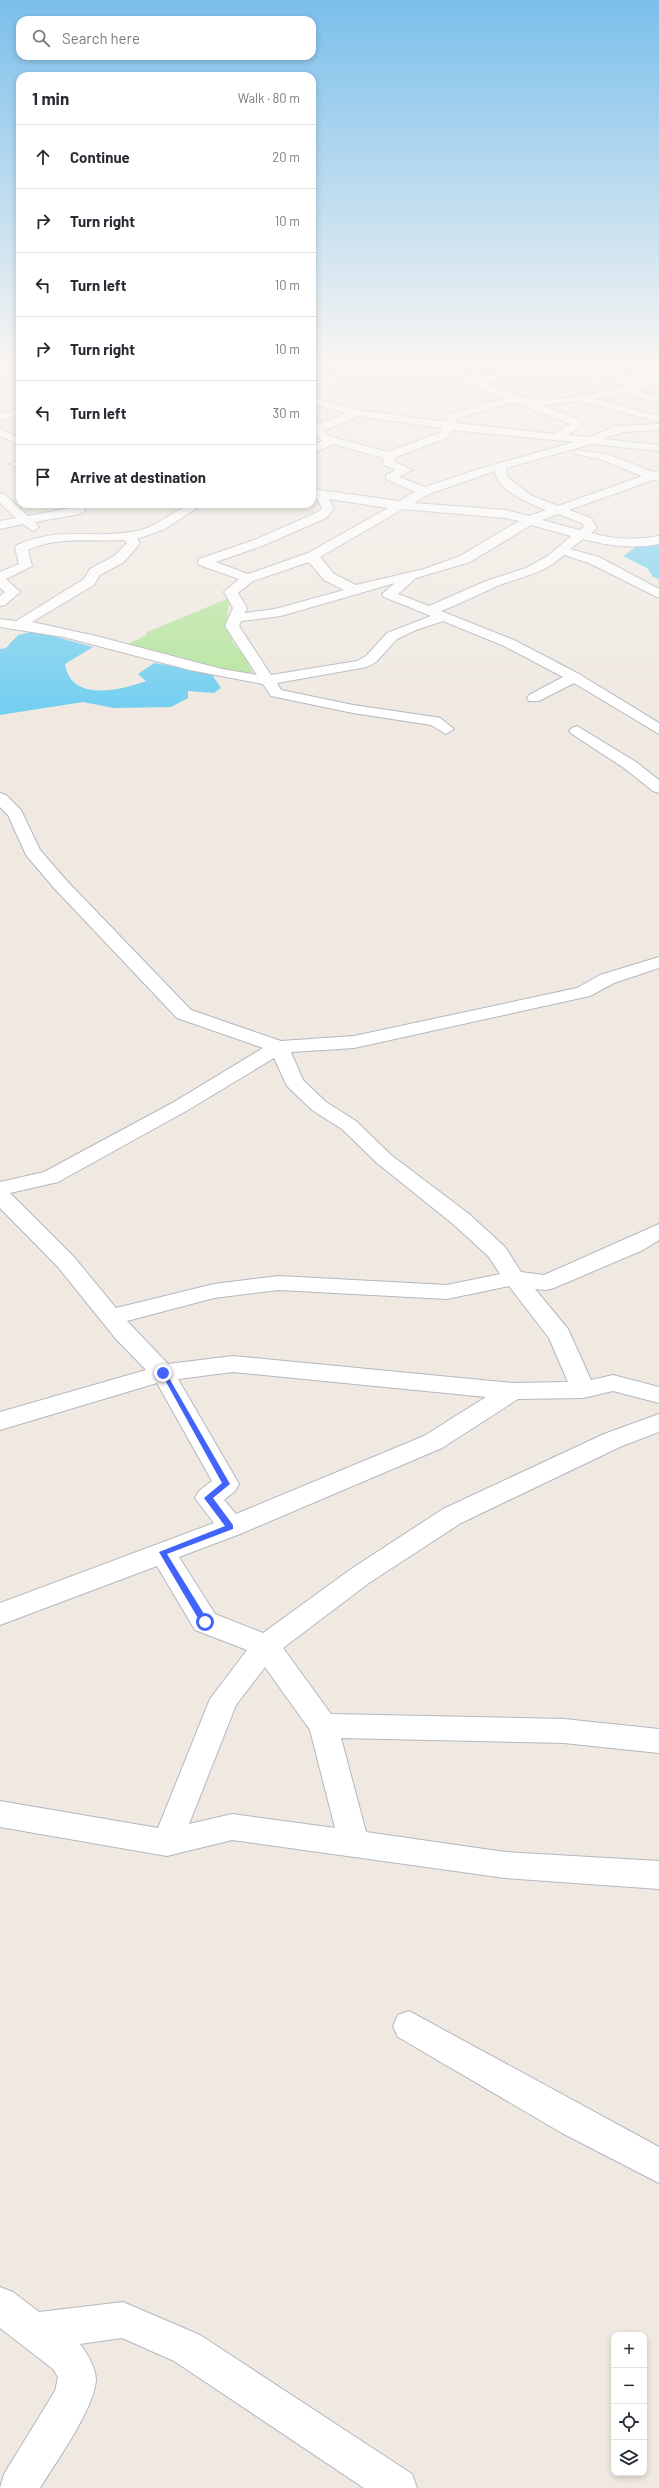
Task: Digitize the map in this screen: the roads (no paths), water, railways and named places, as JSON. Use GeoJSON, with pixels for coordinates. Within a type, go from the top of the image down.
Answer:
{"type":"FeatureCollection","features":[{"type":"Feature","properties":{"kind":"street"},"geometry":{"type":"LineString","coordinates":[[397,474],[390,477],[426,491]]}},
{"type":"Feature","properties":{"kind":"street"},"geometry":{"type":"LineString","coordinates":[[446,730],[435,721],[353,709],[276,692],[269,679],[232,626],[240,608],[231,592],[248,578],[313,556],[426,491],[473,474]]}},
{"type":"Feature","properties":{"kind":"street"},"geometry":{"type":"LineString","coordinates":[[431,610],[465,598],[491,584],[531,571],[553,559],[561,550],[591,528],[587,521],[556,511],[528,499],[501,478],[501,474]]}},
{"type":"Feature","properties":{"kind":"street"},"geometry":{"type":"LineString","coordinates":[[235,618],[276,613],[342,595],[354,589],[411,576],[465,559],[530,520],[657,476]]}},
{"type":"Feature","properties":{"kind":"street"},"geometry":{"type":"LineString","coordinates":[[317,494],[376,503],[492,512],[530,520],[580,536],[621,544],[636,544],[659,540]]}},
{"type":"Feature","properties":{"kind":"street"},"geometry":{"type":"LineString","coordinates":[[248,578],[204,562],[258,543],[322,515],[328,509],[317,494]]}},
{"type":"Feature","properties":{"kind":"street"},"geometry":{"type":"LineString","coordinates":[[1,499],[16,498]]}},
{"type":"Feature","properties":{"kind":"street"},"geometry":{"type":"LineString","coordinates":[[1,499],[48,538]]}},
{"type":"Feature","properties":{"kind":"street"},"geometry":{"type":"LineString","coordinates":[[0,525],[26,521],[74,508]]}},
{"type":"Feature","properties":{"kind":"street"},"geometry":{"type":"LineString","coordinates":[[79,508],[102,536]]}},
{"type":"Feature","properties":{"kind":"street"},"geometry":{"type":"LineString","coordinates":[[0,577],[26,566],[21,548],[33,542],[48,538],[72,535],[139,535],[186,508]]}},
{"type":"Feature","properties":{"kind":"street"},"geometry":{"type":"LineString","coordinates":[[0,635],[21,625],[89,582],[95,572],[119,559],[134,543],[127,536]]}},
{"type":"Feature","properties":{"kind":"street"},"geometry":{"type":"LineString","coordinates":[[561,550],[594,560],[659,594]]}},
{"type":"Feature","properties":{"kind":"street"},"geometry":{"type":"LineString","coordinates":[[313,556],[319,570],[332,579],[354,589]]}},
{"type":"Feature","properties":{"kind":"street"},"geometry":{"type":"LineString","coordinates":[[411,576],[390,594],[510,643],[574,677],[659,729]]}},
{"type":"Feature","properties":{"kind":"street"},"geometry":{"type":"LineString","coordinates":[[0,581],[13,592],[0,602]]}},
{"type":"Feature","properties":{"kind":"street"},"geometry":{"type":"LineString","coordinates":[[0,623],[56,629],[114,646],[255,679],[269,679],[341,669],[364,663],[373,658],[384,641],[394,635],[446,616]]}},
{"type":"Feature","properties":{"kind":"street"},"geometry":{"type":"LineString","coordinates":[[534,698],[574,677]]}},
{"type":"Feature","properties":{"kind":"street"},"geometry":{"type":"LineString","coordinates":[[578,731],[630,765],[659,788]]}},
{"type":"Feature","properties":{"kind":"street"},"geometry":{"type":"LineString","coordinates":[[0,798],[15,813],[32,851],[60,884],[184,1014],[279,1047],[354,1042],[583,992],[607,979],[659,962]]}},
{"type":"Feature","properties":{"kind":"street"},"geometry":{"type":"LineString","coordinates":[[0,1189],[51,1177],[181,1106],[279,1047]]}},
{"type":"Feature","properties":{"kind":"street"},"geometry":{"type":"LineString","coordinates":[[279,1047],[294,1082],[319,1106],[349,1125],[384,1159],[461,1218],[497,1252],[514,1278],[560,1335],[583,1390]]}},
{"type":"Feature","properties":{"kind":"street"},"geometry":{"type":"LineString","coordinates":[[0,1196],[66,1262],[111,1317],[163,1373],[226,1484],[208,1498],[231,1527]]}},
{"type":"Feature","properties":{"kind":"street"},"geometry":{"type":"LineString","coordinates":[[111,1317],[214,1292],[279,1283],[447,1292],[514,1278],[546,1283],[635,1245],[659,1231]]}},
{"type":"Feature","properties":{"kind":"street"},"geometry":{"type":"LineString","coordinates":[[0,1421],[38,1408],[163,1373],[233,1364],[513,1391],[583,1390],[613,1384],[659,1395]]}},
{"type":"Feature","properties":{"kind":"street"},"geometry":{"type":"LineString","coordinates":[[0,1614],[231,1527],[433,1442],[513,1391]]}},
{"type":"Feature","properties":{"kind":"street"},"geometry":{"type":"LineString","coordinates":[[166,1843],[224,1699],[266,1646],[360,1576],[452,1516],[613,1440],[659,1423]]}},
{"type":"Feature","properties":{"kind":"street"},"geometry":{"type":"LineString","coordinates":[[162,1552],[205,1622],[266,1646],[323,1726],[354,1844]]}},
{"type":"Feature","properties":{"kind":"street"},"geometry":{"type":"LineString","coordinates":[[323,1726],[564,1731],[659,1742]]}},
{"type":"Feature","properties":{"kind":"street"},"geometry":{"type":"LineString","coordinates":[[0,1814],[166,1843],[232,1827],[505,1865],[659,1875]]}},
{"type":"Feature","properties":{"kind":"street"},"geometry":{"type":"LineString","coordinates":[[409,2026],[574,2121],[659,2166]]}},
{"type":"Feature","properties":{"kind":"street"},"geometry":{"type":"LineString","coordinates":[[0,2305],[36,2331],[74,2366],[77,2380],[67,2405],[18,2488]]}},
{"type":"Feature","properties":{"kind":"street"},"geometry":{"type":"LineString","coordinates":[[36,2331],[123,2320],[187,2348],[398,2488]]}},
{"type":"Feature","properties":{"kind":"water"},"geometry":{"type":"Polygon","coordinates":[[[659,545],[659,579],[653,577],[647,568],[623,556],[636,547],[659,545]]]}},
{"type":"Feature","properties":{"kind":"water"},"geometry":{"type":"Polygon","coordinates":[[[35,631],[93,647],[65,664],[69,676],[77,684],[87,689],[111,690],[124,688],[146,681],[138,674],[154,663],[211,673],[221,688],[214,693],[188,691],[188,698],[171,707],[114,708],[83,702],[0,715],[0,649],[6,648],[18,635],[35,631]]]}}]}
